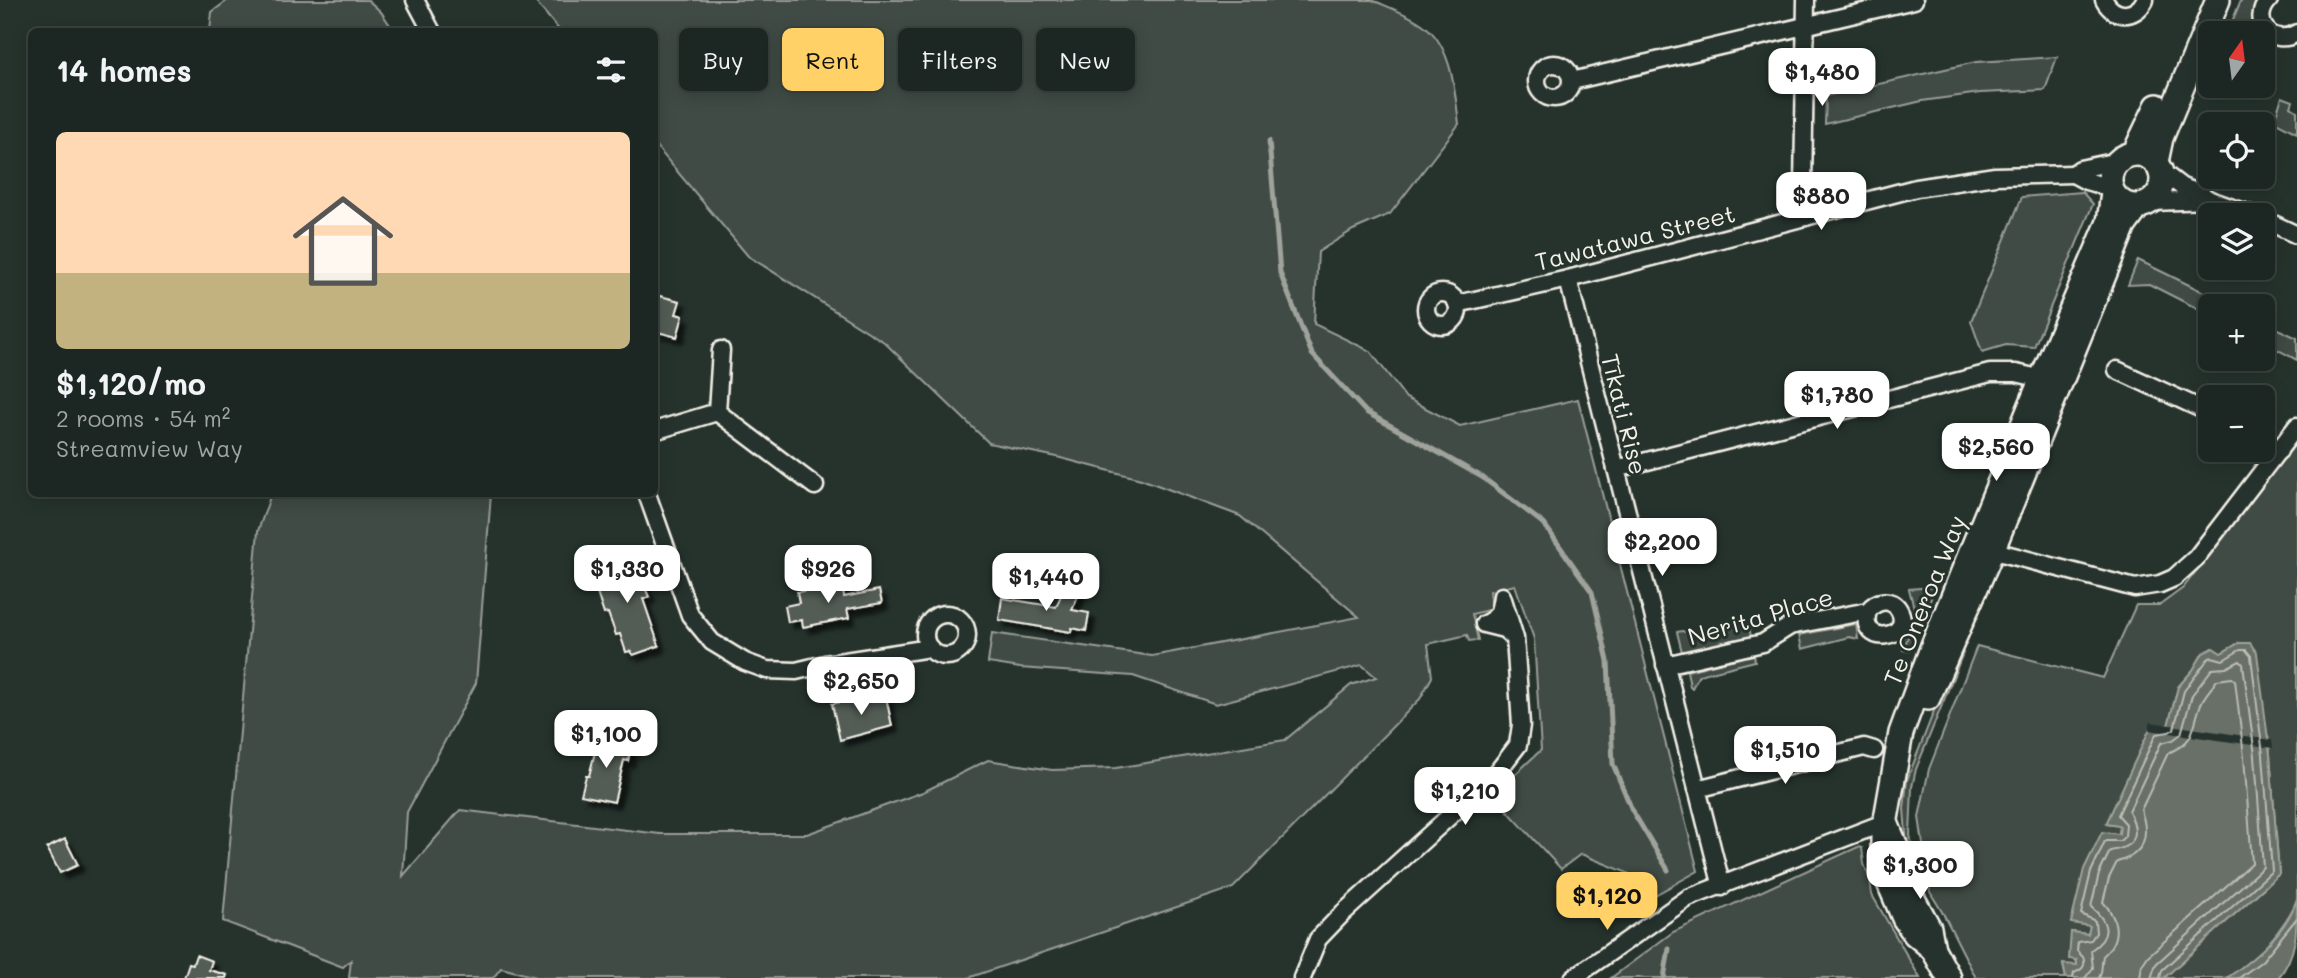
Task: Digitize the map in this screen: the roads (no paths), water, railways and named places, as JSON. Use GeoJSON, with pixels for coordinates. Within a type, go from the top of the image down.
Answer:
{"type":"FeatureCollection","features":[{"type":"Feature","properties":{"kind":"street"},"geometry":{"type":"LineString","coordinates":[[415,0],[430,28]]}},
{"type":"Feature","properties":{"kind":"street"},"geometry":{"type":"LineString","coordinates":[[1805,217],[1803,188],[1806,0]]}},
{"type":"Feature","properties":{"kind":"street"},"geometry":{"type":"LineString","coordinates":[[1572,81],[1914,0]]}},
{"type":"Feature","properties":{"kind":"street"},"geometry":{"type":"LineString","coordinates":[[2104,0],[2111,10],[2127,15],[2139,10],[2145,0]]}},
{"type":"Feature","properties":{"kind":"street","name":"Te Oneroa Way"},"geometry":{"type":"LineString","coordinates":[[2051,381],[2124,226],[2162,187],[2142,162],[2147,131],[2202,0]]}},
{"type":"Feature","properties":{"kind":"street","name":"Te Oneroa Way"},"geometry":{"type":"LineString","coordinates":[[1949,978],[1933,949],[1915,934],[1904,918],[1886,876],[1883,851],[1886,822],[1905,718],[1983,548],[2051,381],[2109,222],[2112,190],[2110,176],[2142,162],[2161,138],[2218,0]]}},
{"type":"Feature","properties":{"kind":"street"},"geometry":{"type":"LineString","coordinates":[[2269,0],[2261,11],[2261,21],[2265,29],[2280,38],[2288,38],[2297,33]]}},
{"type":"Feature","properties":{"kind":"street"},"geometry":{"type":"LineString","coordinates":[[2142,162],[2182,187],[2199,192],[2218,203]]}},
{"type":"Feature","properties":{"kind":"street","name":"Tawatawa Street"},"geometry":{"type":"LineString","coordinates":[[2073,174],[2080,169],[2142,162]]}},
{"type":"Feature","properties":{"kind":"street","name":"Tawatawa Street"},"geometry":{"type":"LineString","coordinates":[[1457,304],[1568,279],[1916,188],[1995,176],[2073,174],[2112,190]]}},
{"type":"Feature","properties":{"kind":"street"},"geometry":{"type":"LineString","coordinates":[[2112,190],[2124,204],[2210,200]]}},
{"type":"Feature","properties":{"kind":"street"},"geometry":{"type":"LineString","coordinates":[[2275,224],[2297,234]]}},
{"type":"Feature","properties":{"kind":"street","name":"Tīkati Rise"},"geometry":{"type":"LineString","coordinates":[[1568,279],[1722,887]]}},
{"type":"Feature","properties":{"kind":"street"},"geometry":{"type":"LineString","coordinates":[[717,412],[721,350]]}},
{"type":"Feature","properties":{"kind":"street"},"geometry":{"type":"LineString","coordinates":[[2117,370],[2198,407]]}},
{"type":"Feature","properties":{"kind":"street"},"geometry":{"type":"LineString","coordinates":[[1616,470],[1990,373],[2016,373],[2051,381]]}},
{"type":"Feature","properties":{"kind":"street"},"geometry":{"type":"LineString","coordinates":[[658,430],[717,412]]}},
{"type":"Feature","properties":{"kind":"street"},"geometry":{"type":"LineString","coordinates":[[717,412],[815,486]]}},
{"type":"Feature","properties":{"kind":"street"},"geometry":{"type":"LineString","coordinates":[[1983,548],[2135,588],[2160,584],[2174,578],[2196,558],[2297,426]]}},
{"type":"Feature","properties":{"kind":"street"},"geometry":{"type":"LineString","coordinates":[[2275,447],[2279,450]]}},
{"type":"Feature","properties":{"kind":"street"},"geometry":{"type":"LineString","coordinates":[[648,497],[690,615],[712,642],[745,662],[767,670],[796,671],[930,648]]}},
{"type":"Feature","properties":{"kind":"street","name":"Nerita Place"},"geometry":{"type":"LineString","coordinates":[[1665,665],[1763,643],[1790,626],[1868,611]]}},
{"type":"Feature","properties":{"kind":"street"},"geometry":{"type":"LineString","coordinates":[[1302,978],[1318,939],[1495,775],[1518,745],[1521,725],[1515,638]]}},
{"type":"Feature","properties":{"kind":"street"},"geometry":{"type":"LineString","coordinates":[[1697,789],[1864,747],[1874,750]]}},
{"type":"Feature","properties":{"kind":"street"},"geometry":{"type":"LineString","coordinates":[[1573,978],[1688,898],[1886,822]]}},
{"type":"Feature","properties":{"kind":"water"},"geometry":{"type":"Polygon","coordinates":[[[2239,643],[2250,643],[2257,653],[2270,755],[2279,874],[2164,978],[2066,978],[2063,964],[2077,965],[2077,960],[2069,959],[2071,932],[2088,934],[2090,926],[2071,923],[2084,869],[2102,832],[2119,834],[2120,826],[2106,824],[2152,724],[2168,726],[2178,687],[2203,653],[2213,648],[2221,653],[2239,643]]]}},
{"type":"Feature","properties":{"kind":"water"},"geometry":{"type":"Polygon","coordinates":[[[2297,899],[2296,932],[2292,951],[2278,978],[2227,978],[2259,953],[2277,934],[2297,899]]]}},
{"type":"Feature","properties":{"kind":"waterway"},"geometry":{"type":"LineString","coordinates":[[1269,141],[1280,273],[1312,354],[1366,412],[1482,477],[1544,524],[1592,592],[1608,661],[1613,764],[1632,810],[1668,870]]}},
{"type":"Feature","properties":{"kind":"waterway"},"geometry":{"type":"LineString","coordinates":[[1664,978],[1669,949]]}}]}
